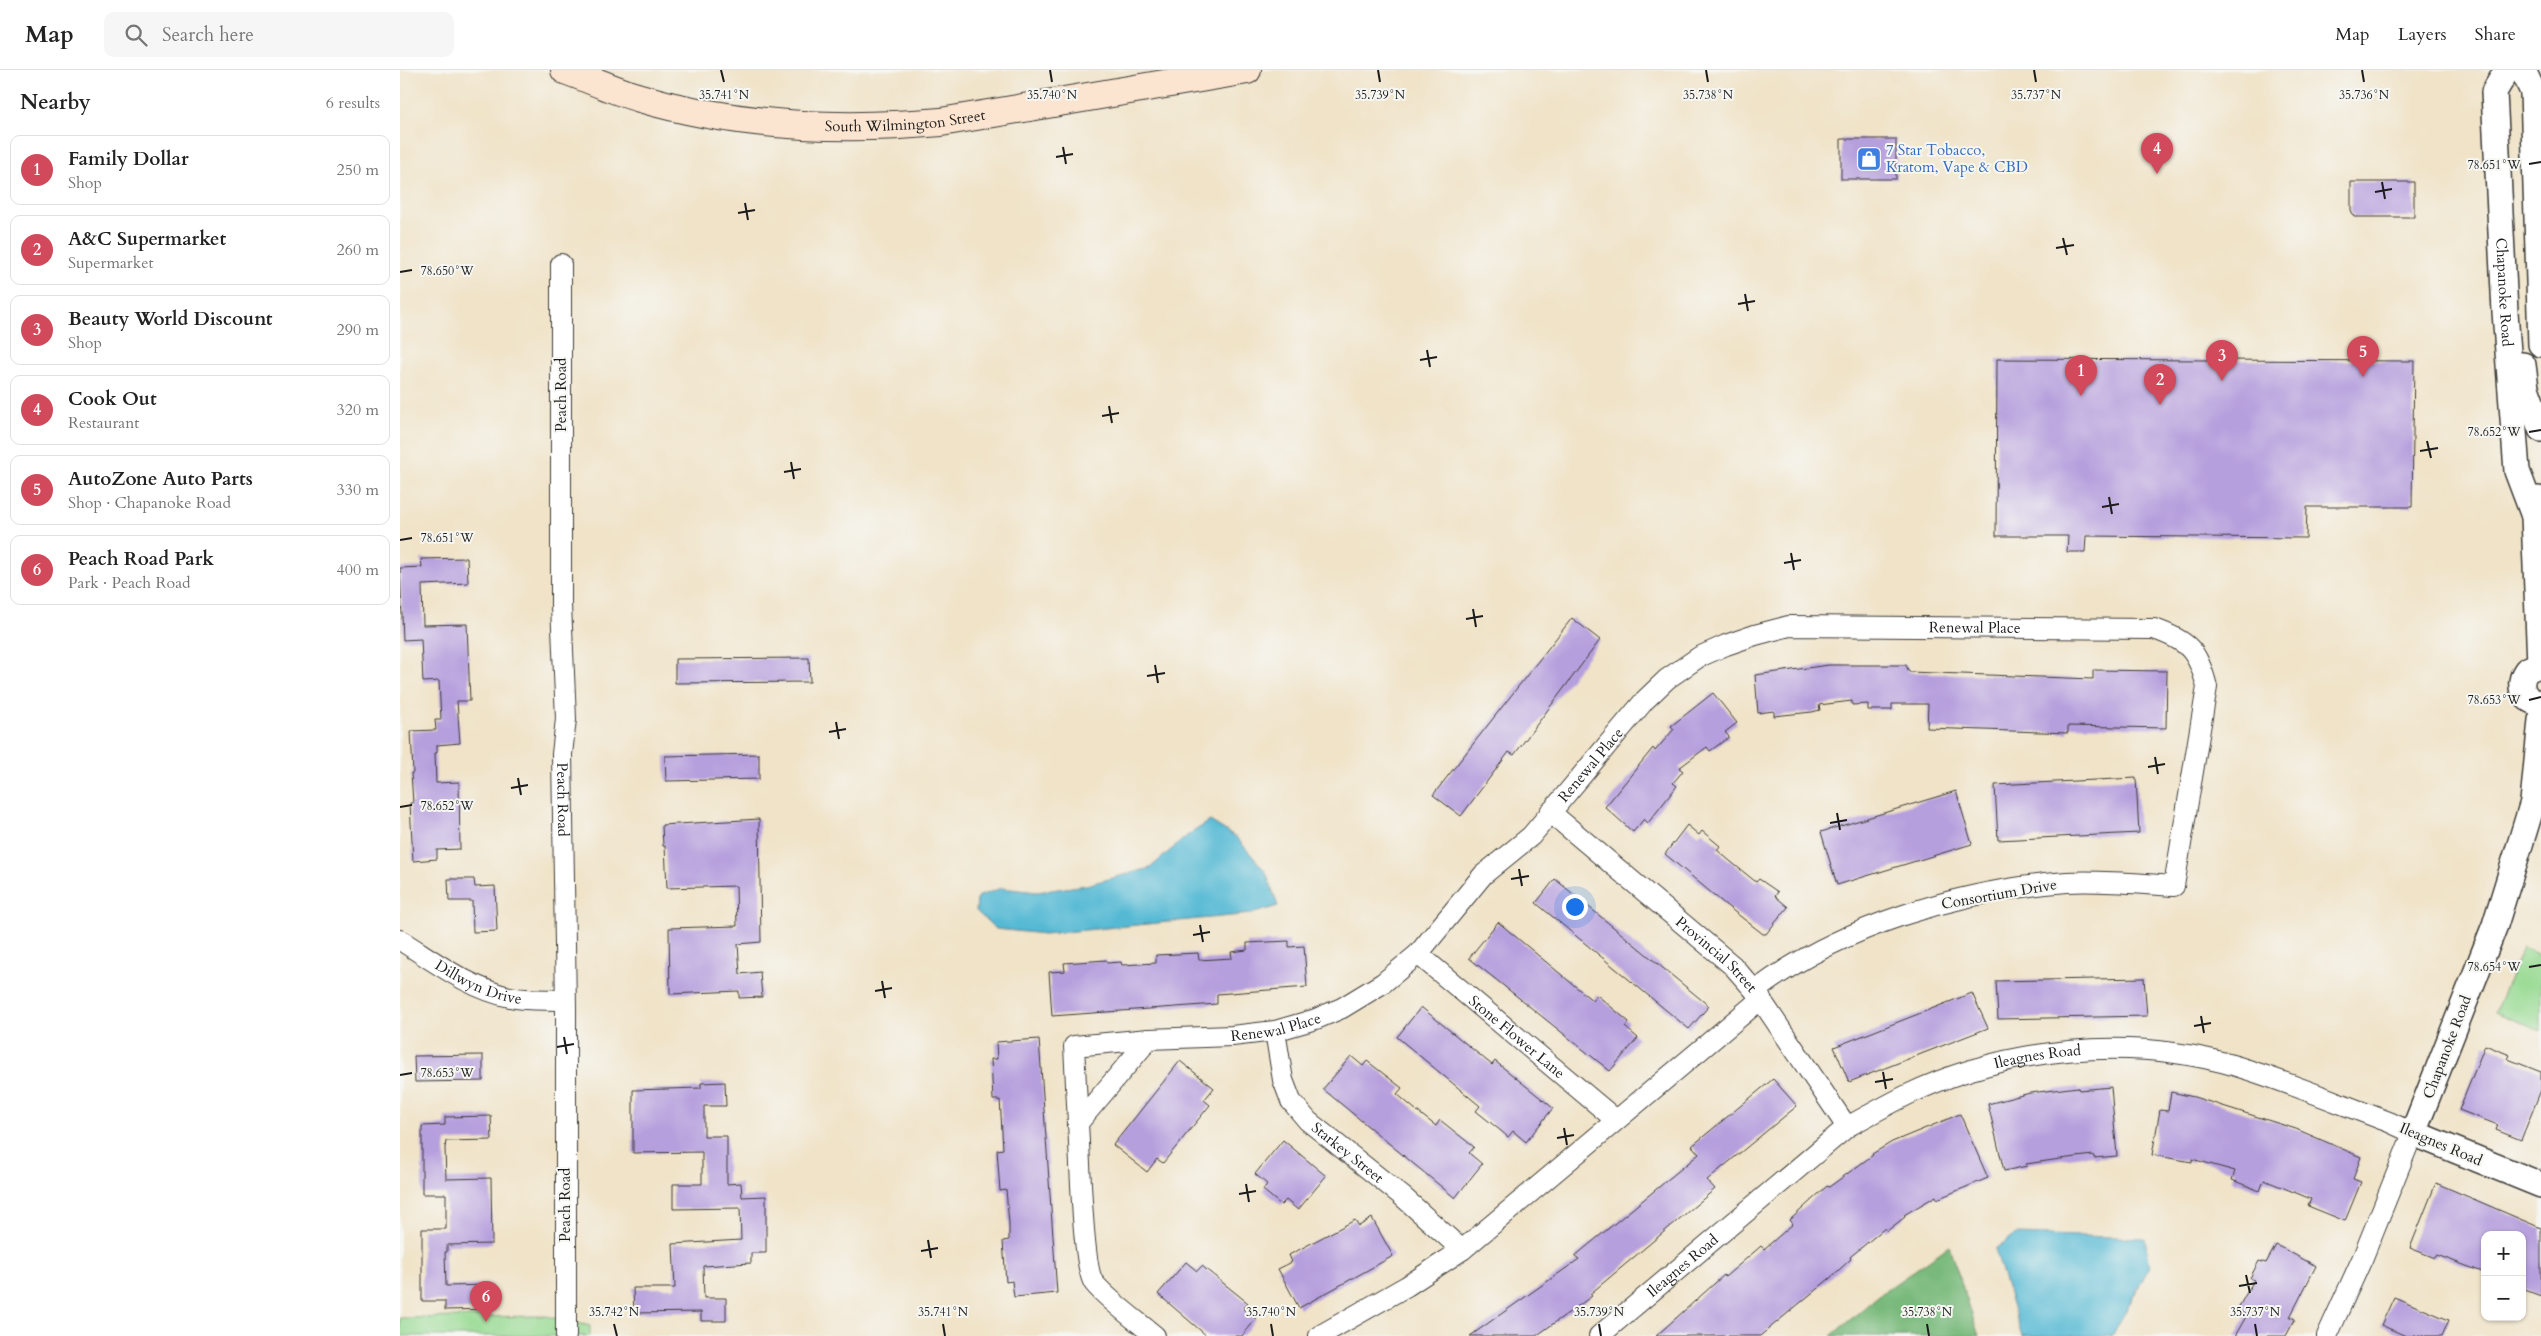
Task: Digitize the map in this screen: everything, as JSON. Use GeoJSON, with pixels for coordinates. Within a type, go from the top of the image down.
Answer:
{"type":"FeatureCollection","features":[{"type":"Feature","properties":{"kind":"main road","name":"South Wilmington Street"},"geometry":{"type":"LineString","coordinates":[[565,70],[639,98],[693,111],[776,125],[892,126],[940,122],[1247,70]]}},
{"type":"Feature","properties":{"kind":"street","name":"Chapanoke Road"},"geometry":{"type":"LineString","coordinates":[[2507,70],[2494,92],[2502,255],[2518,471],[2534,516]]}},
{"type":"Feature","properties":{"kind":"street"},"geometry":{"type":"LineString","coordinates":[[2523,70],[2533,92],[2538,161],[2541,344]]}},
{"type":"Feature","properties":{"kind":"street"},"geometry":{"type":"LineString","coordinates":[[2498,146],[2510,175],[2512,229],[2516,240],[2523,244],[2539,240]]}},
{"type":"Feature","properties":{"kind":"street"},"geometry":{"type":"LineString","coordinates":[[2502,255],[2515,282],[2526,388],[2541,429]]}},
{"type":"Feature","properties":{"kind":"street","name":"Peach Road"},"geometry":{"type":"LineString","coordinates":[[561,264],[561,595],[566,720],[562,754],[566,1336]]}},
{"type":"Feature","properties":{"kind":"street","name":"Chapanoke Road"},"geometry":{"type":"LineString","coordinates":[[2540,664],[2534,516],[2541,487]]}},
{"type":"Feature","properties":{"kind":"street","name":"Renewal Place"},"geometry":{"type":"LineString","coordinates":[[1078,1123],[1074,1046],[1149,1039],[1232,1036],[1275,1030],[1316,1019],[1342,1008],[1383,983],[1418,954],[1483,874],[1531,836],[1645,700],[1667,679],[1699,657],[1755,634],[1790,626],[2154,629],[2179,637],[2194,653],[2202,669],[2207,687],[2174,886]]}},
{"type":"Feature","properties":{"kind":"street"},"geometry":{"type":"LineString","coordinates":[[2540,664],[2527,670],[2521,680],[2521,687],[2527,698],[2541,703]]}},
{"type":"Feature","properties":{"kind":"street","name":"Chapanoke Road"},"geometry":{"type":"LineString","coordinates":[[2327,1336],[2363,1257],[2495,924],[2533,802],[2541,720]]}},
{"type":"Feature","properties":{"kind":"street","name":"Provincial Street"},"geometry":{"type":"LineString","coordinates":[[1550,812],[1733,966],[1758,995],[1847,1127]]}},
{"type":"Feature","properties":{"kind":"street","name":"Consortium Drive"},"geometry":{"type":"LineString","coordinates":[[1319,1336],[1407,1286],[1462,1250],[1616,1120],[1758,995],[1781,971],[1833,944],[1928,907],[1986,893],[2060,883],[2174,886]]}},
{"type":"Feature","properties":{"kind":"street","name":"Dillwyn Drive"},"geometry":{"type":"LineString","coordinates":[[400,940],[471,983],[492,992],[512,998],[565,1000]]}},
{"type":"Feature","properties":{"kind":"street","name":"Stone Flower Lane"},"geometry":{"type":"LineString","coordinates":[[1418,954],[1616,1120]]}},
{"type":"Feature","properties":{"kind":"street","name":"Starkey Street"},"geometry":{"type":"LineString","coordinates":[[1275,1030],[1278,1059],[1291,1101],[1308,1121],[1402,1196],[1462,1250]]}},
{"type":"Feature","properties":{"kind":"street"},"geometry":{"type":"LineString","coordinates":[[1149,1039],[1078,1123],[1084,1229],[1088,1263],[1093,1282],[1155,1336]]}},
{"type":"Feature","properties":{"kind":"street","name":"Ileagnes Road"},"geometry":{"type":"LineString","coordinates":[[1599,1336],[1847,1127],[1908,1095],[1982,1067],[2032,1055],[2125,1049],[2163,1052],[2234,1066],[2309,1092],[2541,1185]]}},
{"type":"Feature","properties":{"kind":"green space"},"geometry":{"type":"Polygon","coordinates":[[[2523,947],[2541,956],[2541,1031],[2495,1012],[2523,947]]]}},
{"type":"Feature","properties":{"kind":"green space"},"geometry":{"type":"Polygon","coordinates":[[[1949,1246],[1979,1336],[1831,1336],[1878,1296],[1949,1246]]]}},
{"type":"Feature","properties":{"kind":"green space"},"geometry":{"type":"Polygon","coordinates":[[[546,1316],[590,1326],[590,1336],[400,1336],[400,1318],[546,1316]]]}},
{"type":"Feature","properties":{"kind":"water"},"geometry":{"type":"Polygon","coordinates":[[[1210,821],[1236,837],[1266,872],[1278,906],[1251,914],[1044,934],[996,929],[976,911],[977,897],[1001,888],[1037,892],[1086,885],[1150,868],[1188,835],[1210,821]]]}},
{"type":"Feature","properties":{"kind":"water"},"geometry":{"type":"Polygon","coordinates":[[[2016,1234],[2145,1238],[2150,1266],[2112,1336],[2022,1336],[1995,1249],[2016,1234]]]}},
{"type":"Feature","properties":{"kind":"building","name":"7 Star Tobacco, Kratom, Vape & CBD"},"geometry":{"type":"Polygon","coordinates":[[[1841,139],[1896,139],[1896,179],[1841,179],[1841,139]]]}},
{"type":"Feature","properties":{"kind":"building"},"geometry":{"type":"Polygon","coordinates":[[[2351,182],[2414,182],[2414,217],[2354,217],[2351,210],[2351,182]]]}},
{"type":"Feature","properties":{"kind":"building"},"geometry":{"type":"Polygon","coordinates":[[[1997,359],[2414,361],[2412,507],[2307,507],[2306,538],[2086,536],[2085,552],[2067,552],[2068,536],[1996,536],[1997,359]]]}},
{"type":"Feature","properties":{"kind":"building"},"geometry":{"type":"Polygon","coordinates":[[[467,558],[468,583],[422,585],[423,625],[467,624],[470,701],[457,701],[460,743],[437,745],[437,753],[435,753],[436,783],[459,782],[460,849],[437,850],[437,859],[413,861],[410,803],[413,803],[411,731],[436,730],[435,720],[441,720],[439,681],[423,682],[421,639],[403,640],[400,568],[422,567],[421,559],[467,558]]]}},
{"type":"Feature","properties":{"kind":"building"},"geometry":{"type":"Polygon","coordinates":[[[1572,618],[1600,640],[1514,755],[1509,752],[1461,816],[1433,795],[1572,618]]]}},
{"type":"Feature","properties":{"kind":"building"},"geometry":{"type":"Polygon","coordinates":[[[809,658],[810,682],[675,683],[675,659],[809,658]]]}},
{"type":"Feature","properties":{"kind":"building"},"geometry":{"type":"Polygon","coordinates":[[[1829,665],[1906,665],[1909,672],[2093,679],[2093,670],[2167,671],[2166,728],[2068,726],[2068,733],[1927,728],[1928,704],[1892,704],[1892,710],[1868,710],[1868,704],[1852,705],[1852,701],[1819,705],[1820,710],[1812,712],[1774,716],[1774,711],[1758,713],[1755,675],[1829,665]]]}},
{"type":"Feature","properties":{"kind":"building"},"geometry":{"type":"Polygon","coordinates":[[[1713,693],[1737,723],[1725,732],[1729,737],[1710,751],[1707,747],[1679,768],[1683,771],[1673,783],[1677,786],[1648,823],[1644,819],[1633,832],[1605,807],[1653,748],[1655,751],[1674,729],[1671,726],[1713,693]]]}},
{"type":"Feature","properties":{"kind":"building"},"geometry":{"type":"Polygon","coordinates":[[[759,754],[759,779],[666,781],[665,756],[759,754]]]}},
{"type":"Feature","properties":{"kind":"building"},"geometry":{"type":"Polygon","coordinates":[[[2136,778],[2139,833],[1998,840],[1995,785],[2136,778]]]}},
{"type":"Feature","properties":{"kind":"building"},"geometry":{"type":"Polygon","coordinates":[[[1956,791],[1972,844],[1837,885],[1821,832],[1956,791]]]}},
{"type":"Feature","properties":{"kind":"building"},"geometry":{"type":"Polygon","coordinates":[[[759,819],[761,942],[738,944],[740,974],[760,972],[762,997],[739,998],[739,991],[670,994],[669,928],[737,926],[736,886],[667,888],[662,825],[759,819]]]}},
{"type":"Feature","properties":{"kind":"building"},"geometry":{"type":"Polygon","coordinates":[[[1687,825],[1699,835],[1702,831],[1720,846],[1717,850],[1756,882],[1759,879],[1778,892],[1775,896],[1788,907],[1766,934],[1763,934],[1727,906],[1665,854],[1687,825]]]}},
{"type":"Feature","properties":{"kind":"building"},"geometry":{"type":"Polygon","coordinates":[[[448,879],[474,879],[475,887],[495,886],[497,931],[473,932],[472,901],[449,901],[448,879]]]}},
{"type":"Feature","properties":{"kind":"building"},"geometry":{"type":"Polygon","coordinates":[[[1555,879],[1709,1006],[1689,1029],[1536,903],[1555,879]]]}},
{"type":"Feature","properties":{"kind":"building"},"geometry":{"type":"Polygon","coordinates":[[[1498,922],[1593,1001],[1597,995],[1629,1022],[1625,1027],[1638,1038],[1610,1071],[1469,958],[1498,922]]]}},
{"type":"Feature","properties":{"kind":"building"},"geometry":{"type":"Polygon","coordinates":[[[1289,941],[1289,947],[1304,946],[1307,987],[1217,994],[1217,1004],[1052,1016],[1049,972],[1065,971],[1064,963],[1106,960],[1107,963],[1121,962],[1122,965],[1156,963],[1156,955],[1198,953],[1199,960],[1232,958],[1231,952],[1247,950],[1247,943],[1289,941]]]}},
{"type":"Feature","properties":{"kind":"building"},"geometry":{"type":"Polygon","coordinates":[[[2144,978],[2147,1016],[1998,1019],[1996,981],[2144,978]]]}},
{"type":"Feature","properties":{"kind":"building"},"geometry":{"type":"Polygon","coordinates":[[[1972,993],[1988,1028],[1849,1082],[1834,1047],[1972,993]]]}},
{"type":"Feature","properties":{"kind":"building"},"geometry":{"type":"Polygon","coordinates":[[[1421,1007],[1492,1065],[1495,1061],[1553,1108],[1526,1142],[1513,1131],[1508,1137],[1476,1111],[1480,1106],[1397,1037],[1421,1007]]]}},
{"type":"Feature","properties":{"kind":"building"},"geometry":{"type":"Polygon","coordinates":[[[1039,1039],[1057,1293],[1014,1297],[1012,1281],[1006,1282],[1003,1241],[1009,1240],[1009,1223],[1006,1190],[1000,1191],[997,1150],[1003,1149],[1000,1100],[993,1100],[991,1059],[997,1059],[996,1042],[1039,1039]]]}},
{"type":"Feature","properties":{"kind":"building"},"geometry":{"type":"Polygon","coordinates":[[[2485,1045],[2510,1055],[2508,1059],[2541,1072],[2541,1090],[2521,1140],[2496,1130],[2498,1125],[2459,1110],[2485,1045]]]}},
{"type":"Feature","properties":{"kind":"building"},"geometry":{"type":"Polygon","coordinates":[[[483,1055],[483,1081],[415,1082],[414,1056],[483,1055]]]}},
{"type":"Feature","properties":{"kind":"building"},"geometry":{"type":"Polygon","coordinates":[[[1351,1056],[1363,1066],[1367,1061],[1402,1088],[1397,1094],[1436,1126],[1440,1120],[1474,1147],[1469,1153],[1482,1164],[1455,1198],[1323,1089],[1351,1056]]]}},
{"type":"Feature","properties":{"kind":"building"},"geometry":{"type":"Polygon","coordinates":[[[1180,1061],[1214,1088],[1204,1100],[1210,1105],[1163,1163],[1157,1159],[1147,1172],[1113,1145],[1180,1061]]]}},
{"type":"Feature","properties":{"kind":"building"},"geometry":{"type":"Polygon","coordinates":[[[1773,1079],[1797,1106],[1707,1180],[1715,1189],[1590,1294],[1592,1296],[1536,1336],[1470,1336],[1579,1259],[1575,1256],[1699,1154],[1692,1146],[1773,1079]]]}},
{"type":"Feature","properties":{"kind":"building"},"geometry":{"type":"Polygon","coordinates":[[[725,1082],[726,1106],[704,1106],[704,1136],[727,1136],[727,1184],[741,1183],[742,1197],[766,1196],[766,1253],[751,1253],[751,1263],[703,1266],[704,1298],[726,1298],[726,1321],[701,1321],[701,1312],[634,1313],[633,1288],[675,1288],[673,1244],[741,1240],[740,1208],[673,1209],[673,1184],[702,1184],[702,1152],[633,1153],[633,1090],[701,1088],[701,1083],[725,1082]]]}},
{"type":"Feature","properties":{"kind":"building"},"geometry":{"type":"Polygon","coordinates":[[[2078,1087],[2079,1090],[2111,1087],[2117,1156],[2094,1158],[2093,1155],[2060,1159],[2026,1164],[2027,1166],[2004,1171],[1988,1104],[2030,1093],[2078,1087]]]}},
{"type":"Feature","properties":{"kind":"building"},"geometry":{"type":"Polygon","coordinates":[[[2171,1092],[2194,1097],[2296,1129],[2361,1157],[2353,1179],[2361,1182],[2345,1221],[2308,1206],[2311,1199],[2264,1180],[2260,1191],[2232,1180],[2235,1171],[2192,1159],[2192,1162],[2152,1155],[2160,1110],[2168,1111],[2171,1092]]]}},
{"type":"Feature","properties":{"kind":"building"},"geometry":{"type":"Polygon","coordinates":[[[1960,1114],[1988,1178],[1937,1199],[1936,1196],[1904,1215],[1905,1217],[1887,1231],[1885,1228],[1850,1257],[1851,1259],[1829,1279],[1760,1336],[1656,1336],[1724,1275],[1725,1277],[1761,1246],[1764,1249],[1793,1224],[1790,1220],[1827,1186],[1829,1187],[1872,1154],[1892,1142],[1960,1114]]]}},
{"type":"Feature","properties":{"kind":"building"},"geometry":{"type":"Polygon","coordinates":[[[491,1116],[492,1140],[446,1141],[445,1148],[446,1179],[491,1178],[492,1244],[447,1245],[447,1252],[445,1252],[446,1286],[492,1285],[492,1309],[445,1310],[445,1301],[422,1301],[422,1229],[446,1229],[446,1194],[422,1194],[422,1126],[445,1125],[445,1117],[491,1116]]]}},
{"type":"Feature","properties":{"kind":"building"},"geometry":{"type":"Polygon","coordinates":[[[1283,1140],[1326,1176],[1298,1210],[1286,1200],[1281,1205],[1263,1190],[1267,1184],[1255,1174],[1283,1140]]]}},
{"type":"Feature","properties":{"kind":"building"},"geometry":{"type":"Polygon","coordinates":[[[2436,1183],[2541,1228],[2541,1296],[2526,1290],[2526,1231],[2481,1231],[2481,1272],[2437,1255],[2435,1258],[2410,1248],[2436,1183]]]}},
{"type":"Feature","properties":{"kind":"building"},"geometry":{"type":"Polygon","coordinates":[[[1372,1218],[1393,1256],[1299,1308],[1278,1269],[1292,1262],[1289,1255],[1355,1220],[1359,1226],[1372,1218]]]}},
{"type":"Feature","properties":{"kind":"building"},"geometry":{"type":"Polygon","coordinates":[[[2276,1245],[2316,1266],[2290,1317],[2295,1319],[2286,1336],[2235,1336],[2247,1315],[2237,1310],[2254,1280],[2250,1278],[2259,1261],[2266,1263],[2276,1245]]]}},
{"type":"Feature","properties":{"kind":"building"},"geometry":{"type":"Polygon","coordinates":[[[1186,1262],[1197,1271],[1202,1266],[1248,1303],[1243,1309],[1256,1319],[1242,1336],[1207,1336],[1158,1294],[1186,1262]]]}},
{"type":"Feature","properties":{"kind":"building"},"geometry":{"type":"Polygon","coordinates":[[[2394,1297],[2449,1320],[2442,1336],[2406,1336],[2381,1325],[2394,1297]]]}},
{"type":"Feature","properties":{"kind":"place","name":"7 Star Tobacco, Kratom, Vape & CBD"},"geometry":{"type":"Point","coordinates":[1869,159]}},
{"type":"Feature","properties":{"kind":"place","name":"Cook Out"},"geometry":{"type":"Point","coordinates":[2157,174]}},
{"type":"Feature","properties":{"kind":"place","name":"AutoZone Auto Parts"},"geometry":{"type":"Point","coordinates":[2363,377]}},
{"type":"Feature","properties":{"kind":"place","name":"Beauty World Discount"},"geometry":{"type":"Point","coordinates":[2222,381]}},
{"type":"Feature","properties":{"kind":"place","name":"Family Dollar"},"geometry":{"type":"Point","coordinates":[2081,396]}},
{"type":"Feature","properties":{"kind":"place","name":"A&C Supermarket"},"geometry":{"type":"Point","coordinates":[2160,405]}},
{"type":"Feature","properties":{"kind":"place","name":"Peach Road Park"},"geometry":{"type":"Point","coordinates":[486,1322]}}]}
